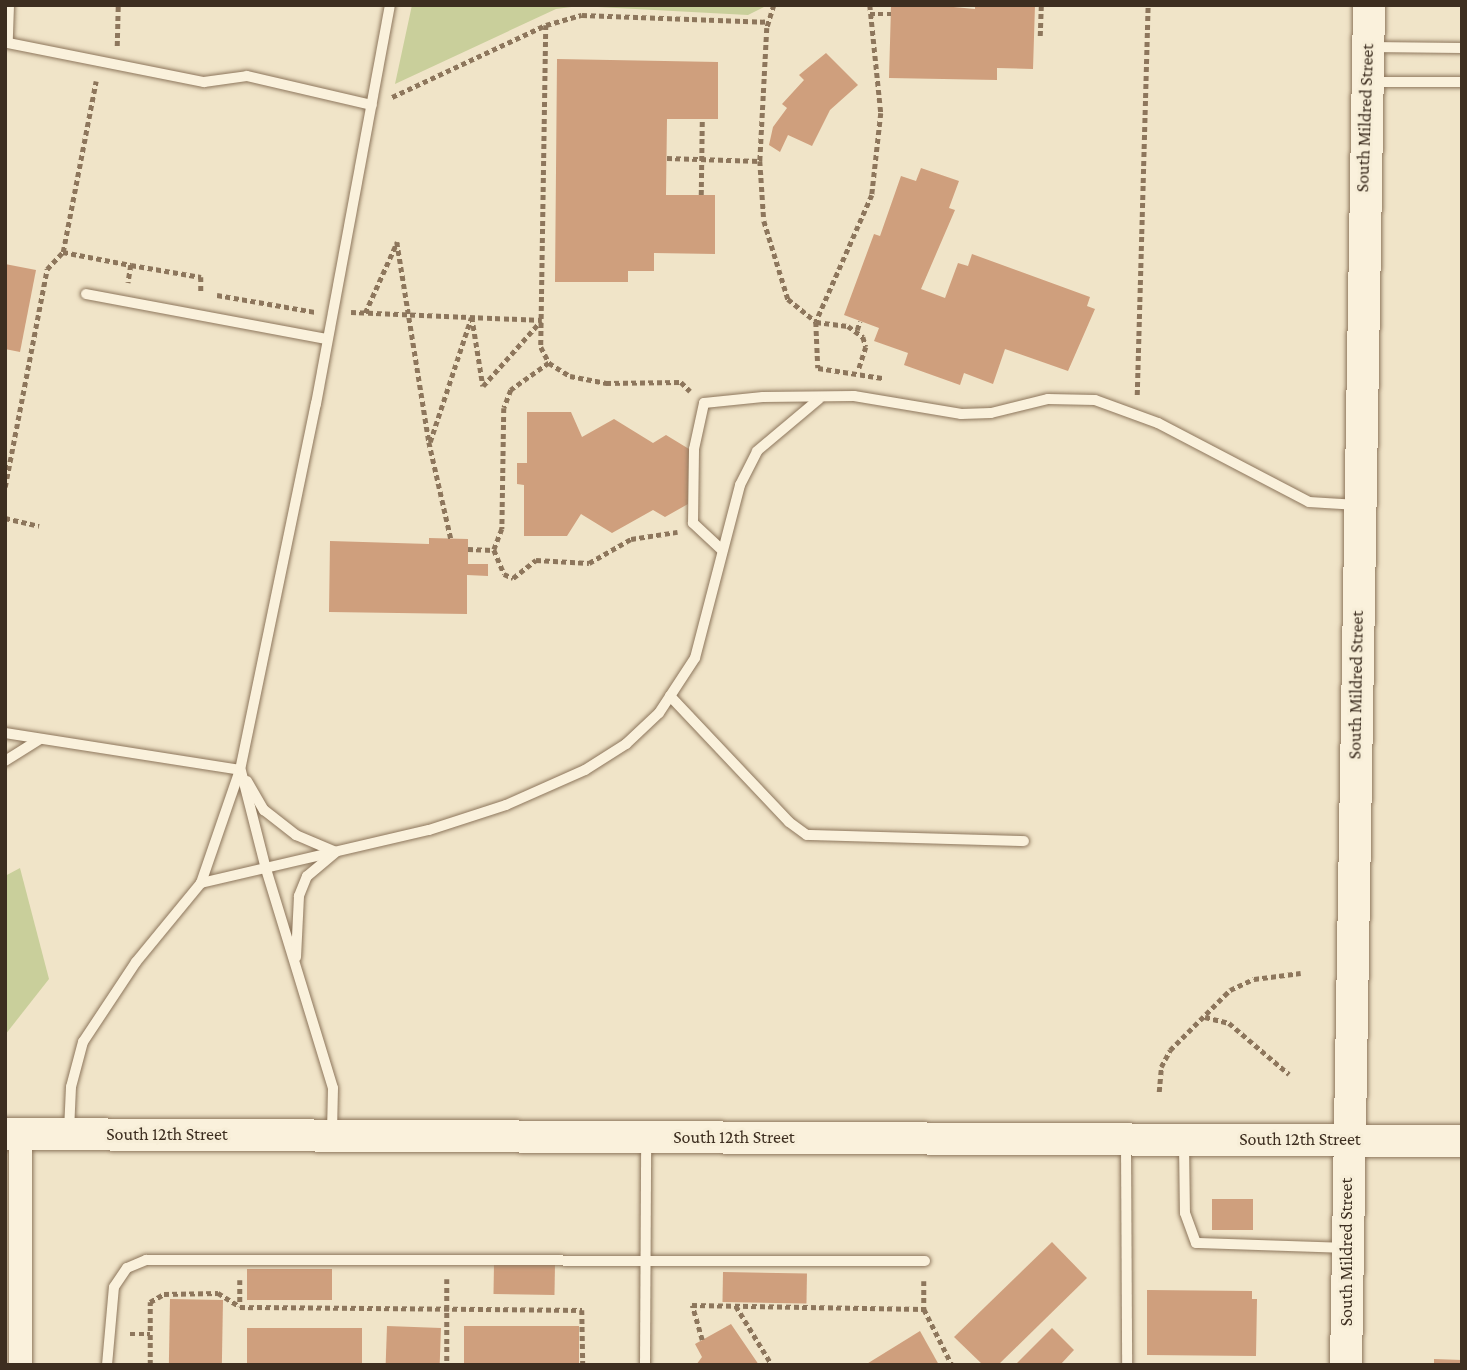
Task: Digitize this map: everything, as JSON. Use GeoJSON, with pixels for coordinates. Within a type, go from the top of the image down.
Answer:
{"type":"FeatureCollection","features":[{"type":"Feature","properties":{"kind":"main road","name":"South Mildred Street"},"geometry":{"type":"LineString","coordinates":[[1346,1365],[1347,1138],[1369,5]]}},
{"type":"Feature","properties":{"kind":"main road","name":"South 12th Street"},"geometry":{"type":"LineString","coordinates":[[13,1134],[332,1133],[646,1137],[1347,1138],[1462,1141]]}},
{"type":"Feature","properties":{"kind":"street"},"geometry":{"type":"LineString","coordinates":[[13,1134],[20,1365]]}},
{"type":"Feature","properties":{"kind":"lane"},"geometry":{"type":"LineString","coordinates":[[9,5],[7,43],[204,82],[247,76],[372,105]]}},
{"type":"Feature","properties":{"kind":"lane"},"geometry":{"type":"LineString","coordinates":[[69,1134],[71,1087],[83,1042],[136,962],[201,883],[240,769],[327,339],[390,5]]}},
{"type":"Feature","properties":{"kind":"lane"},"geometry":{"type":"LineString","coordinates":[[1368,47],[1462,48]]}},
{"type":"Feature","properties":{"kind":"lane"},"geometry":{"type":"LineString","coordinates":[[1367,82],[1462,82]]}},
{"type":"Feature","properties":{"kind":"lane"},"geometry":{"type":"LineString","coordinates":[[86,294],[327,339]]}},
{"type":"Feature","properties":{"kind":"lane"},"geometry":{"type":"LineString","coordinates":[[722,550],[695,530],[694,449],[704,403],[763,397],[819,399],[836,396],[961,414],[1071,397],[1136,414],[1309,502],[1358,505]]}},
{"type":"Feature","properties":{"kind":"lane"},"geometry":{"type":"LineString","coordinates":[[201,883],[429,830],[506,805],[585,770],[626,744],[659,713],[695,658],[740,485],[757,451],[819,399]]}},
{"type":"Feature","properties":{"kind":"lane"},"geometry":{"type":"LineString","coordinates":[[670,696],[789,822],[807,835],[1024,841]]}},
{"type":"Feature","properties":{"kind":"lane"},"geometry":{"type":"LineString","coordinates":[[5,733],[240,769]]}},
{"type":"Feature","properties":{"kind":"lane"},"geometry":{"type":"LineString","coordinates":[[5,761],[40,739]]}},
{"type":"Feature","properties":{"kind":"lane"},"geometry":{"type":"LineString","coordinates":[[240,769],[264,810],[296,835],[337,852]]}},
{"type":"Feature","properties":{"kind":"lane"},"geometry":{"type":"LineString","coordinates":[[240,769],[265,869],[333,1088],[332,1133]]}},
{"type":"Feature","properties":{"kind":"lane"},"geometry":{"type":"LineString","coordinates":[[296,969],[299,895],[307,876],[337,852]]}},
{"type":"Feature","properties":{"kind":"lane"},"geometry":{"type":"LineString","coordinates":[[645,1365],[646,1137]]}},
{"type":"Feature","properties":{"kind":"lane"},"geometry":{"type":"LineString","coordinates":[[1126,1365],[1127,1138]]}},
{"type":"Feature","properties":{"kind":"lane"},"geometry":{"type":"LineString","coordinates":[[1183,1139],[1185,1213],[1196,1243],[1346,1248]]}},
{"type":"Feature","properties":{"kind":"lane"},"geometry":{"type":"LineString","coordinates":[[107,1365],[111,1297],[117,1279],[127,1268],[146,1260],[925,1261]]}},
{"type":"Feature","properties":{"kind":"path"},"geometry":{"type":"LineString","coordinates":[[117,50],[118,5]]}},
{"type":"Feature","properties":{"kind":"path"},"geometry":{"type":"LineString","coordinates":[[774,5],[769,22],[760,161],[764,221],[788,299],[816,322],[857,330]]}},
{"type":"Feature","properties":{"kind":"path"},"geometry":{"type":"LineString","coordinates":[[870,5],[881,113],[872,195],[816,322],[818,368],[858,371],[896,382]]}},
{"type":"Feature","properties":{"kind":"path"},"geometry":{"type":"LineString","coordinates":[[1040,36],[1041,5]]}},
{"type":"Feature","properties":{"kind":"path"},"geometry":{"type":"LineString","coordinates":[[1136,414],[1149,5]]}},
{"type":"Feature","properties":{"kind":"path"},"geometry":{"type":"LineString","coordinates":[[870,15],[891,14]]}},
{"type":"Feature","properties":{"kind":"path"},"geometry":{"type":"LineString","coordinates":[[372,105],[546,25],[582,15],[769,22]]}},
{"type":"Feature","properties":{"kind":"path"},"geometry":{"type":"LineString","coordinates":[[546,25],[541,346],[549,363],[570,376],[606,383],[681,382],[704,403]]}},
{"type":"Feature","properties":{"kind":"path"},"geometry":{"type":"LineString","coordinates":[[5,487],[47,269],[63,252],[96,77]]}},
{"type":"Feature","properties":{"kind":"path"},"geometry":{"type":"LineString","coordinates":[[701,195],[702,119]]}},
{"type":"Feature","properties":{"kind":"path"},"geometry":{"type":"LineString","coordinates":[[667,158],[760,161]]}},
{"type":"Feature","properties":{"kind":"path"},"geometry":{"type":"LineString","coordinates":[[365,313],[397,242],[429,442],[451,539]]}},
{"type":"Feature","properties":{"kind":"path"},"geometry":{"type":"LineString","coordinates":[[63,252],[201,277],[198,292],[316,313]]}},
{"type":"Feature","properties":{"kind":"path"},"geometry":{"type":"LineString","coordinates":[[125,301],[131,265]]}},
{"type":"Feature","properties":{"kind":"path"},"geometry":{"type":"LineString","coordinates":[[351,312],[542,320]]}},
{"type":"Feature","properties":{"kind":"path"},"geometry":{"type":"LineString","coordinates":[[472,317],[482,386],[542,320]]}},
{"type":"Feature","properties":{"kind":"path"},"geometry":{"type":"LineString","coordinates":[[429,442],[472,317]]}},
{"type":"Feature","properties":{"kind":"path"},"geometry":{"type":"LineString","coordinates":[[858,371],[866,347],[857,330],[860,321]]}},
{"type":"Feature","properties":{"kind":"path"},"geometry":{"type":"LineString","coordinates":[[549,363],[511,390],[504,408],[502,529],[494,550],[505,574],[513,578],[536,560],[589,563],[631,539],[695,530]]}},
{"type":"Feature","properties":{"kind":"path"},"geometry":{"type":"LineString","coordinates":[[5,518],[40,527]]}},
{"type":"Feature","properties":{"kind":"path"},"geometry":{"type":"LineString","coordinates":[[468,549],[494,550]]}},
{"type":"Feature","properties":{"kind":"path"},"geometry":{"type":"LineString","coordinates":[[1159,1092],[1161,1067],[1170,1049],[1230,990],[1254,979],[1301,973]]}},
{"type":"Feature","properties":{"kind":"path"},"geometry":{"type":"LineString","coordinates":[[1204,1017],[1229,1023],[1289,1074]]}},
{"type":"Feature","properties":{"kind":"path"},"geometry":{"type":"LineString","coordinates":[[240,1261],[240,1307]]}},
{"type":"Feature","properties":{"kind":"path"},"geometry":{"type":"LineString","coordinates":[[925,1261],[924,1308],[952,1365]]}},
{"type":"Feature","properties":{"kind":"path"},"geometry":{"type":"LineString","coordinates":[[150,1365],[150,1302],[164,1294],[218,1293],[240,1307],[582,1310],[583,1365]]}},
{"type":"Feature","properties":{"kind":"path"},"geometry":{"type":"LineString","coordinates":[[447,1294],[447,1365]]}},
{"type":"Feature","properties":{"kind":"path"},"geometry":{"type":"LineString","coordinates":[[702,1340],[692,1305],[924,1308]]}},
{"type":"Feature","properties":{"kind":"path"},"geometry":{"type":"LineString","coordinates":[[736,1306],[772,1365]]}},
{"type":"Feature","properties":{"kind":"green space"},"geometry":{"type":"Polygon","coordinates":[[[412,5],[768,5],[748,15],[579,6],[556,9],[395,84],[412,5]]]}},
{"type":"Feature","properties":{"kind":"green space"},"geometry":{"type":"Polygon","coordinates":[[[20,868],[49,979],[5,1035],[5,876],[20,868]]]}},
{"type":"Feature","properties":{"kind":"building"},"geometry":{"type":"Polygon","coordinates":[[[932,5],[975,9],[975,5],[1035,5],[1033,69],[997,68],[997,80],[889,78],[891,7],[932,5]]]}},
{"type":"Feature","properties":{"kind":"building"},"geometry":{"type":"Polygon","coordinates":[[[826,53],[858,85],[830,110],[812,146],[788,135],[780,152],[769,145],[773,127],[787,108],[782,104],[804,80],[799,75],[826,53]]]}},
{"type":"Feature","properties":{"kind":"building"},"geometry":{"type":"Polygon","coordinates":[[[557,59],[718,62],[718,119],[667,119],[666,195],[715,195],[715,254],[654,253],[654,271],[628,271],[628,282],[555,282],[557,59]]]}},
{"type":"Feature","properties":{"kind":"building"},"geometry":{"type":"Polygon","coordinates":[[[921,168],[959,181],[949,208],[955,210],[921,289],[945,298],[958,263],[968,266],[972,254],[1090,297],[1087,306],[1095,309],[1068,371],[1005,349],[993,384],[964,373],[960,385],[904,365],[908,353],[874,341],[879,328],[844,315],[874,234],[880,236],[901,176],[916,181],[921,168]]]}},
{"type":"Feature","properties":{"kind":"building"},"geometry":{"type":"Polygon","coordinates":[[[5,264],[36,270],[20,352],[5,349],[5,264]]]}},
{"type":"Feature","properties":{"kind":"building"},"geometry":{"type":"Polygon","coordinates":[[[527,412],[571,412],[582,437],[614,419],[653,443],[666,435],[689,449],[688,504],[665,517],[653,510],[612,533],[581,514],[567,536],[524,536],[524,485],[517,484],[517,463],[527,463],[527,412]]]}},
{"type":"Feature","properties":{"kind":"building"},"geometry":{"type":"Polygon","coordinates":[[[429,538],[468,539],[468,564],[488,564],[488,576],[467,575],[467,614],[329,612],[330,541],[429,544],[429,538]]]}},
{"type":"Feature","properties":{"kind":"building"},"geometry":{"type":"Polygon","coordinates":[[[1212,1199],[1253,1199],[1253,1230],[1212,1230],[1212,1199]]]}},
{"type":"Feature","properties":{"kind":"building"},"geometry":{"type":"Polygon","coordinates":[[[1052,1242],[1087,1278],[998,1365],[983,1365],[954,1337],[1052,1242]]]}},
{"type":"Feature","properties":{"kind":"building"},"geometry":{"type":"Polygon","coordinates":[[[494,1264],[555,1265],[554,1295],[493,1294],[494,1264]]]}},
{"type":"Feature","properties":{"kind":"building"},"geometry":{"type":"Polygon","coordinates":[[[247,1269],[332,1269],[332,1300],[247,1300],[247,1269]]]}},
{"type":"Feature","properties":{"kind":"building"},"geometry":{"type":"Polygon","coordinates":[[[723,1272],[807,1273],[806,1303],[722,1302],[723,1272]]]}},
{"type":"Feature","properties":{"kind":"building"},"geometry":{"type":"Polygon","coordinates":[[[1147,1290],[1252,1291],[1252,1299],[1257,1299],[1256,1356],[1147,1355],[1147,1290]]]}},
{"type":"Feature","properties":{"kind":"building"},"geometry":{"type":"Polygon","coordinates":[[[170,1299],[223,1300],[222,1365],[169,1365],[170,1299]]]}},
{"type":"Feature","properties":{"kind":"building"},"geometry":{"type":"Polygon","coordinates":[[[731,1324],[759,1365],[696,1365],[702,1357],[695,1344],[731,1324]]]}},
{"type":"Feature","properties":{"kind":"building"},"geometry":{"type":"Polygon","coordinates":[[[387,1326],[441,1328],[440,1365],[386,1365],[387,1326]]]}},
{"type":"Feature","properties":{"kind":"building"},"geometry":{"type":"Polygon","coordinates":[[[464,1326],[579,1326],[579,1365],[464,1365],[464,1326]]]}},
{"type":"Feature","properties":{"kind":"building"},"geometry":{"type":"Polygon","coordinates":[[[247,1328],[362,1328],[362,1365],[247,1365],[247,1328]]]}},
{"type":"Feature","properties":{"kind":"building"},"geometry":{"type":"Polygon","coordinates":[[[1052,1328],[1074,1350],[1060,1365],[1015,1365],[1052,1328]]]}},
{"type":"Feature","properties":{"kind":"building"},"geometry":{"type":"Polygon","coordinates":[[[920,1331],[939,1365],[865,1365],[920,1331]]]}},
{"type":"Feature","properties":{"kind":"building"},"geometry":{"type":"Polygon","coordinates":[[[1434,1359],[1462,1360],[1462,1365],[1434,1365],[1434,1359]]]}}]}
